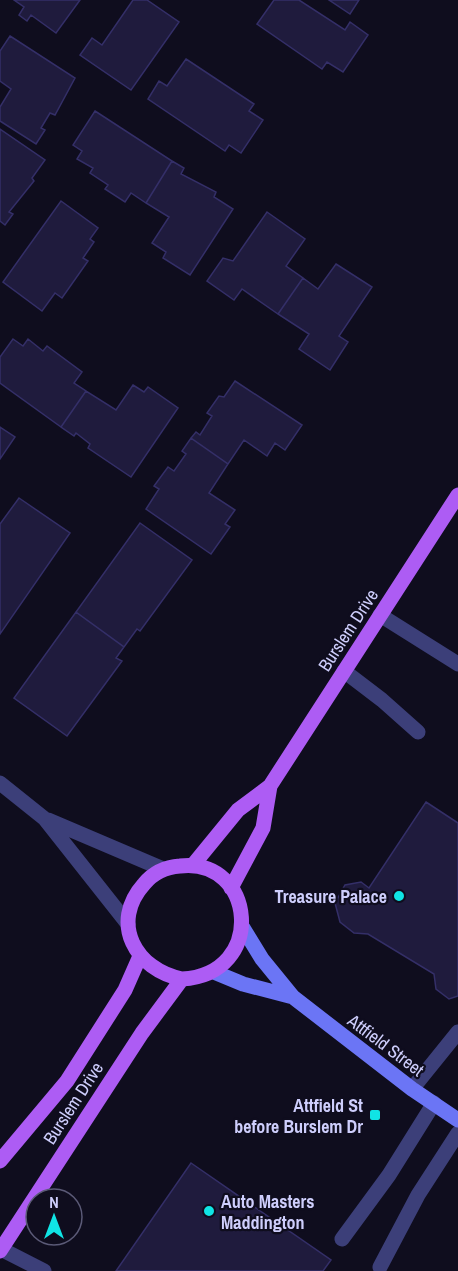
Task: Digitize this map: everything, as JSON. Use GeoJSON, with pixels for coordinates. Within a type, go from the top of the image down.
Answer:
{"type":"FeatureCollection","features":[{"type":"Feature","properties":{"kind":"main road","name":"Burslem Drive"},"geometry":{"type":"LineString","coordinates":[[193,865],[238,810],[270,786],[458,495]]}},
{"type":"Feature","properties":{"kind":"main road","name":"Burslem Drive"},"geometry":{"type":"LineString","coordinates":[[231,888],[263,828],[270,786]]}},
{"type":"Feature","properties":{"kind":"main road"},"geometry":{"type":"LineString","coordinates":[[193,865],[207,869],[231,888],[238,900],[243,928],[233,953],[214,972],[182,979],[159,972],[140,956],[131,942],[130,907],[137,892],[149,878],[163,869],[193,865]]}},
{"type":"Feature","properties":{"kind":"main road","name":"Burslem Drive"},"geometry":{"type":"LineString","coordinates":[[0,1161],[68,1081],[125,990],[140,956]]}},
{"type":"Feature","properties":{"kind":"main road","name":"Burslem Drive"},"geometry":{"type":"LineString","coordinates":[[1,1250],[142,1033],[182,979]]}},
{"type":"Feature","properties":{"kind":"street"},"geometry":{"type":"LineString","coordinates":[[380,615],[458,664]]}},
{"type":"Feature","properties":{"kind":"street"},"geometry":{"type":"LineString","coordinates":[[344,671],[418,732]]}},
{"type":"Feature","properties":{"kind":"street"},"geometry":{"type":"LineString","coordinates":[[0,783],[45,819],[129,924]]}},
{"type":"Feature","properties":{"kind":"street"},"geometry":{"type":"LineString","coordinates":[[45,819],[163,869]]}},
{"type":"Feature","properties":{"kind":"street","name":"Attfield Street"},"geometry":{"type":"LineString","coordinates":[[243,928],[262,959],[292,997],[412,1089],[458,1120]]}},
{"type":"Feature","properties":{"kind":"street","name":"Attfield Street"},"geometry":{"type":"LineString","coordinates":[[214,972],[243,984],[292,997]]}},
{"type":"Feature","properties":{"kind":"street"},"geometry":{"type":"LineString","coordinates":[[412,1089],[458,1032]]}},
{"type":"Feature","properties":{"kind":"street"},"geometry":{"type":"LineString","coordinates":[[342,1239],[389,1175],[434,1103]]}},
{"type":"Feature","properties":{"kind":"street"},"geometry":{"type":"LineString","coordinates":[[380,1267],[418,1195],[458,1133]]}},
{"type":"Feature","properties":{"kind":"street"},"geometry":{"type":"LineString","coordinates":[[1,1250],[44,1271]]}},
{"type":"Feature","properties":{"kind":"building"},"geometry":{"type":"Polygon","coordinates":[[[14,0],[80,0],[56,33],[31,15],[27,21],[19,15],[24,7],[14,0]]]}},
{"type":"Feature","properties":{"kind":"building"},"geometry":{"type":"Polygon","coordinates":[[[133,0],[147,0],[179,22],[131,90],[80,55],[92,38],[102,45],[133,0]]]}},
{"type":"Feature","properties":{"kind":"building"},"geometry":{"type":"Polygon","coordinates":[[[274,0],[299,0],[345,30],[350,22],[368,35],[343,72],[327,62],[322,69],[257,24],[274,0]]]}},
{"type":"Feature","properties":{"kind":"building"},"geometry":{"type":"Polygon","coordinates":[[[329,0],[359,0],[350,14],[329,0]]]}},
{"type":"Feature","properties":{"kind":"building"},"geometry":{"type":"Polygon","coordinates":[[[10,36],[75,78],[55,115],[50,113],[41,128],[45,130],[36,144],[0,121],[0,107],[11,89],[0,81],[0,51],[10,36]]]}},
{"type":"Feature","properties":{"kind":"building"},"geometry":{"type":"Polygon","coordinates":[[[186,59],[254,104],[249,111],[263,120],[241,153],[229,145],[225,151],[148,99],[159,81],[167,86],[186,59]]]}},
{"type":"Feature","properties":{"kind":"building"},"geometry":{"type":"Polygon","coordinates":[[[95,111],[172,161],[146,203],[131,193],[125,202],[105,189],[108,185],[90,173],[93,168],[77,159],[82,151],[73,145],[95,111]]]}},
{"type":"Feature","properties":{"kind":"building"},"geometry":{"type":"Polygon","coordinates":[[[0,129],[45,160],[32,178],[34,181],[9,212],[13,214],[5,225],[0,221],[0,129]]]}},
{"type":"Feature","properties":{"kind":"building"},"geometry":{"type":"Polygon","coordinates":[[[172,161],[184,168],[181,174],[216,192],[214,197],[233,209],[190,275],[163,258],[166,252],[152,243],[169,217],[146,203],[172,161]]]}},
{"type":"Feature","properties":{"kind":"building"},"geometry":{"type":"Polygon","coordinates":[[[61,201],[98,228],[90,239],[94,242],[83,258],[88,261],[62,298],[55,293],[42,311],[3,282],[61,201]]]}},
{"type":"Feature","properties":{"kind":"building"},"geometry":{"type":"Polygon","coordinates":[[[267,212],[305,239],[286,266],[303,278],[278,314],[242,289],[234,300],[207,281],[223,258],[233,261],[267,212]]]}},
{"type":"Feature","properties":{"kind":"building"},"geometry":{"type":"Polygon","coordinates":[[[336,264],[372,287],[339,336],[348,342],[330,370],[299,349],[309,334],[278,314],[303,278],[318,289],[336,264]]]}},
{"type":"Feature","properties":{"kind":"building"},"geometry":{"type":"Polygon","coordinates":[[[13,339],[23,346],[28,339],[43,351],[47,346],[82,372],[74,383],[86,391],[61,427],[0,383],[0,357],[13,339]]]}},
{"type":"Feature","properties":{"kind":"building"},"geometry":{"type":"Polygon","coordinates":[[[235,381],[302,425],[285,450],[275,443],[267,456],[244,440],[228,464],[191,438],[196,432],[200,435],[212,416],[207,413],[219,396],[224,397],[235,381]]]}},
{"type":"Feature","properties":{"kind":"building"},"geometry":{"type":"Polygon","coordinates":[[[133,385],[144,392],[148,387],[178,408],[131,477],[88,448],[90,444],[76,433],[74,436],[61,427],[86,391],[116,410],[133,385]]]}},
{"type":"Feature","properties":{"kind":"building"},"geometry":{"type":"Polygon","coordinates":[[[0,427],[15,437],[0,459],[0,427]]]}},
{"type":"Feature","properties":{"kind":"building"},"geometry":{"type":"Polygon","coordinates":[[[191,438],[228,464],[209,493],[235,510],[225,524],[230,527],[211,554],[146,509],[159,489],[154,486],[168,467],[174,471],[186,454],[182,451],[191,438]]]}},
{"type":"Feature","properties":{"kind":"building"},"geometry":{"type":"Polygon","coordinates":[[[19,498],[70,533],[0,634],[0,524],[19,498]]]}},
{"type":"Feature","properties":{"kind":"building"},"geometry":{"type":"Polygon","coordinates":[[[140,523],[192,560],[140,631],[137,629],[124,647],[76,612],[140,523]]]}},
{"type":"Feature","properties":{"kind":"building"},"geometry":{"type":"Polygon","coordinates":[[[76,612],[124,647],[116,658],[122,661],[67,736],[14,698],[76,612]]]}},
{"type":"Feature","properties":{"kind":"building","name":"Treasure Palace"},"geometry":{"type":"Polygon","coordinates":[[[426,802],[458,823],[458,996],[449,999],[436,989],[434,974],[368,934],[354,933],[340,922],[335,903],[345,885],[361,882],[369,888],[426,802]]]}},
{"type":"Feature","properties":{"kind":"building","name":"Auto Masters Maddington"},"geometry":{"type":"Polygon","coordinates":[[[191,1163],[331,1260],[323,1271],[116,1271],[191,1163]]]}},
{"type":"Feature","properties":{"kind":"place","name":"Treasure Palace"},"geometry":{"type":"Point","coordinates":[399,896]}},
{"type":"Feature","properties":{"kind":"place","name":"Attfield St before Burslem Dr"},"geometry":{"type":"Point","coordinates":[375,1115]}},
{"type":"Feature","properties":{"kind":"place","name":"Auto Masters Maddington"},"geometry":{"type":"Point","coordinates":[209,1211]}}]}
